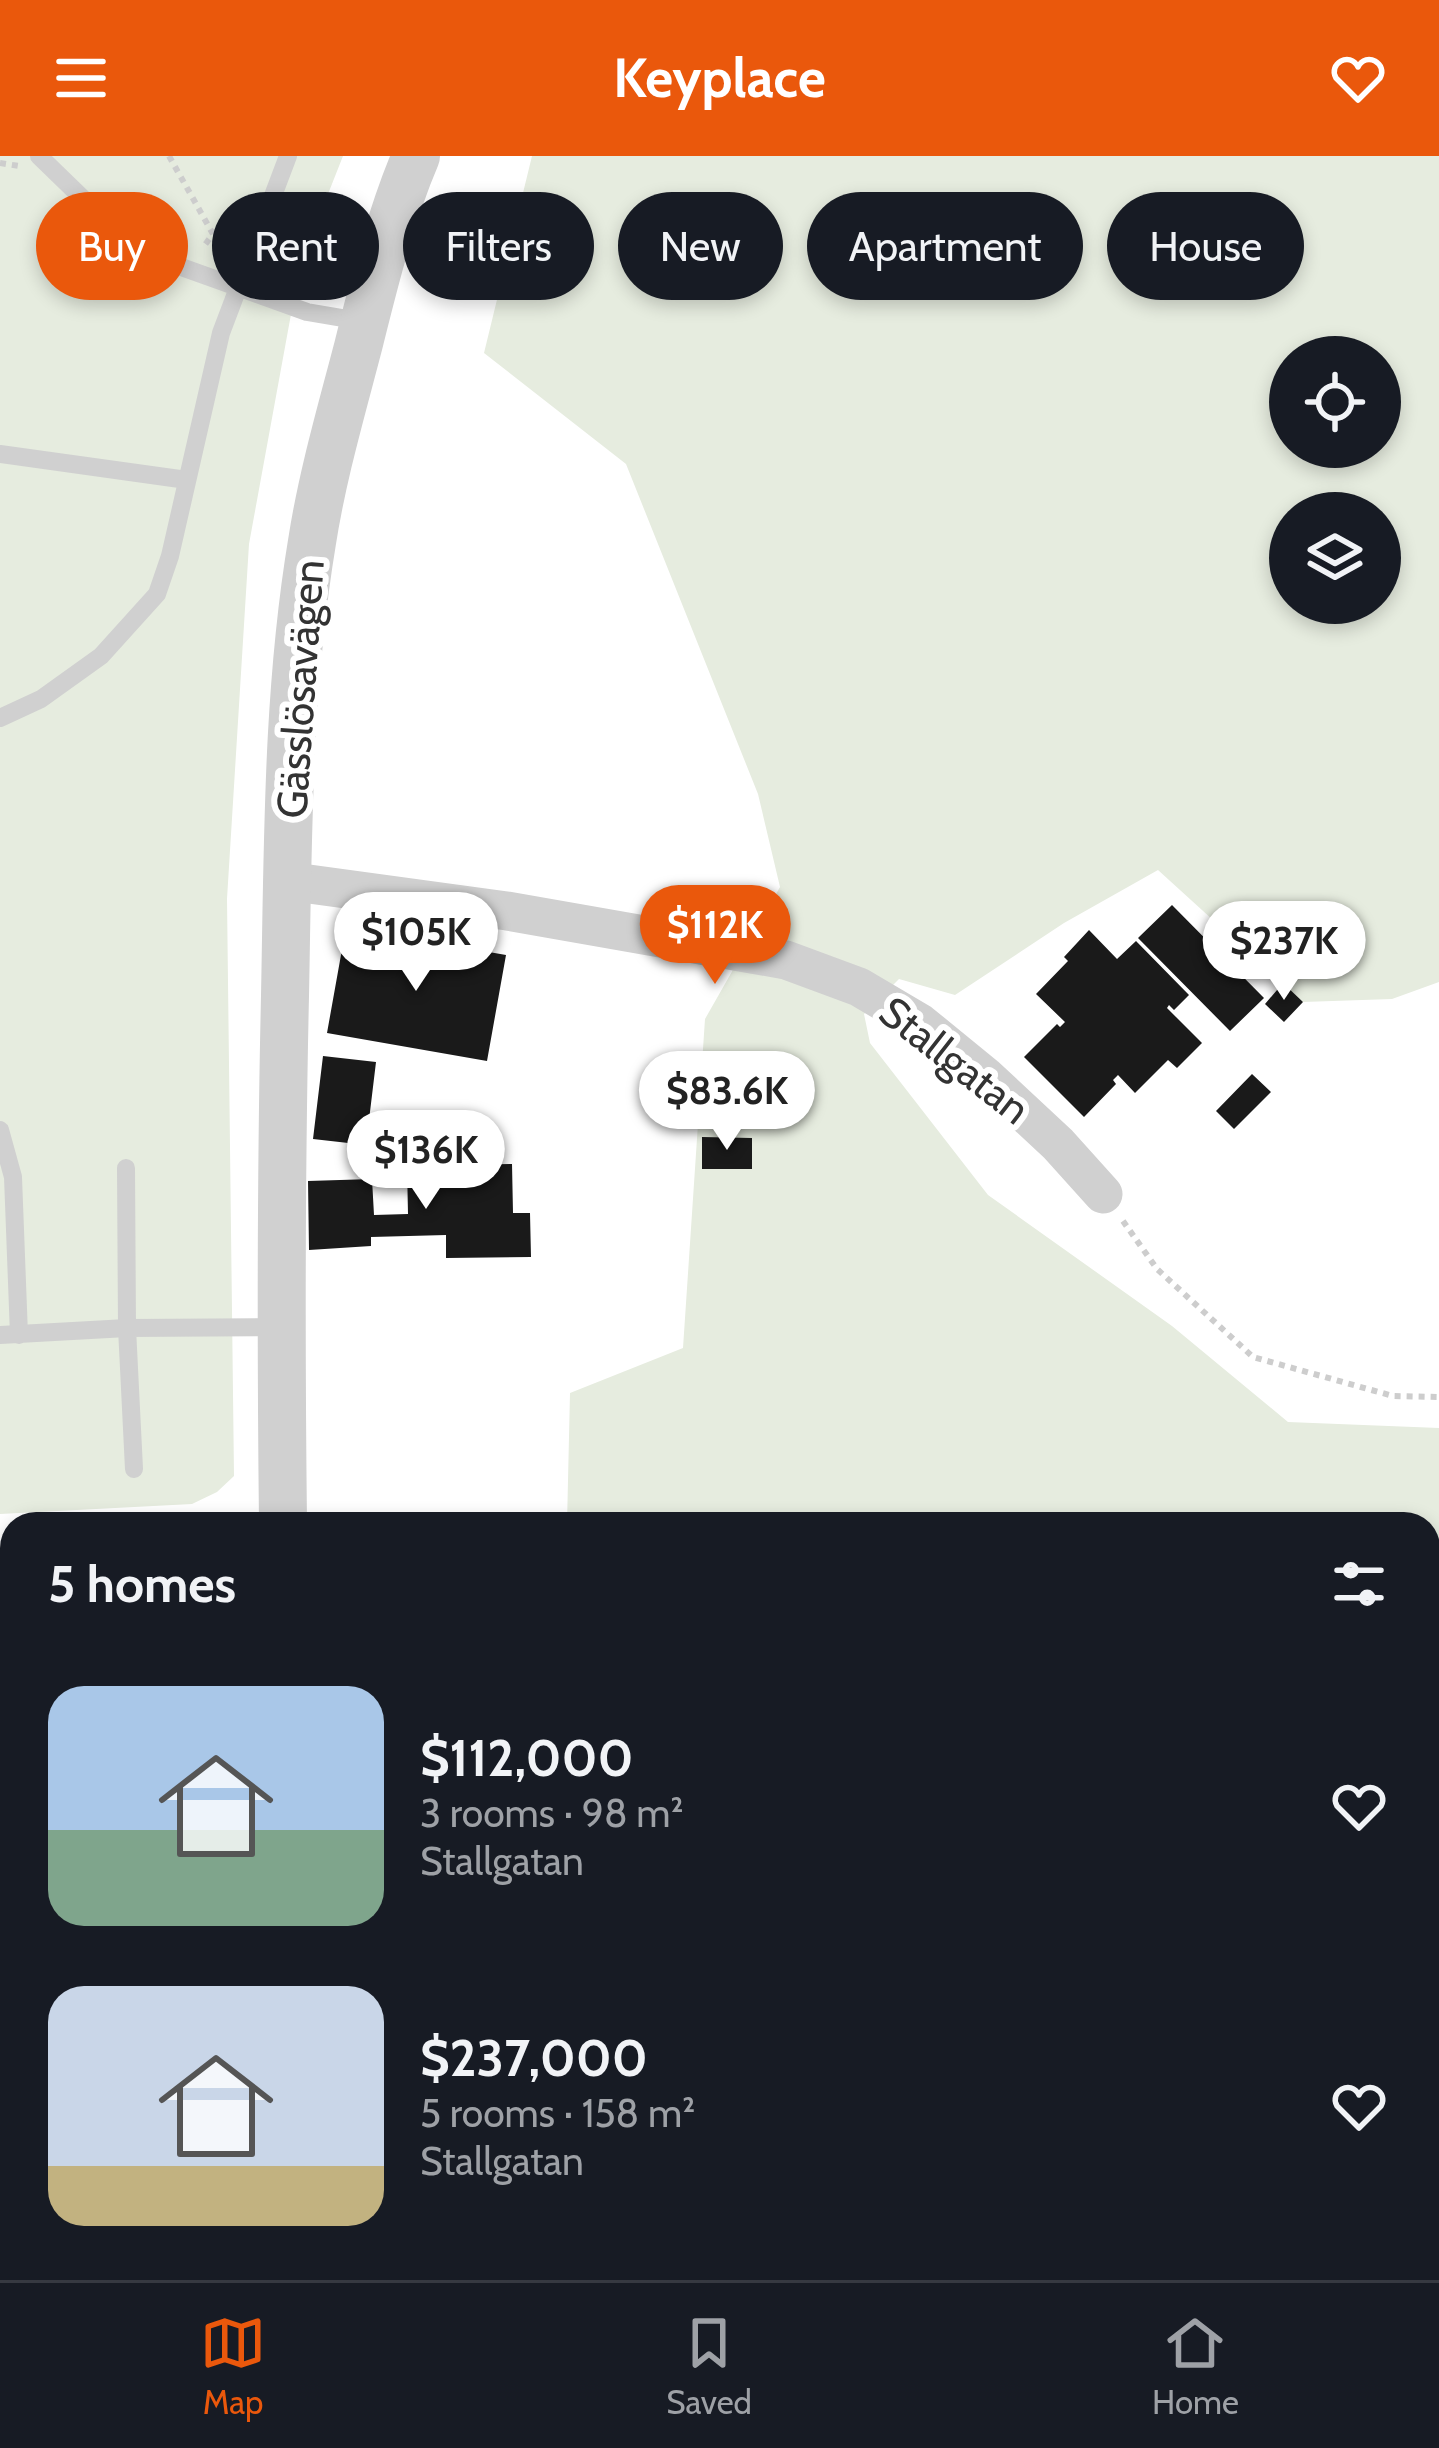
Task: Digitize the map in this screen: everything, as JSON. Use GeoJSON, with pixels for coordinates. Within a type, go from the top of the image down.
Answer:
{"type":"FeatureCollection","features":[{"type":"Feature","properties":{"kind":"street","name":"Gässlösavägen"},"geometry":{"type":"LineString","coordinates":[[283,1512],[287,881],[294,712],[312,539],[364,321],[416,156]]}},
{"type":"Feature","properties":{"kind":"street","name":"Stallgatan"},"geometry":{"type":"LineString","coordinates":[[287,881],[507,911],[786,960],[859,987],[920,1023],[986,1076],[1103,1194]]}},
{"type":"Feature","properties":{"kind":"lane"},"geometry":{"type":"LineString","coordinates":[[39,156],[76,192]]}},
{"type":"Feature","properties":{"kind":"lane"},"geometry":{"type":"LineString","coordinates":[[275,192],[288,156]]}},
{"type":"Feature","properties":{"kind":"lane"},"geometry":{"type":"LineString","coordinates":[[0,718],[40,699],[101,656],[157,593],[170,556],[221,333],[235,300]]}},
{"type":"Feature","properties":{"kind":"lane"},"geometry":{"type":"LineString","coordinates":[[274,300],[307,312],[364,321]]}},
{"type":"Feature","properties":{"kind":"lane"},"geometry":{"type":"LineString","coordinates":[[0,454],[187,480]]}},
{"type":"Feature","properties":{"kind":"lane"},"geometry":{"type":"LineString","coordinates":[[0,1130],[14,1177],[9,1335],[282,1327]]}},
{"type":"Feature","properties":{"kind":"lane"},"geometry":{"type":"LineString","coordinates":[[127,1168],[127,1328],[134,1468]]}},
{"type":"Feature","properties":{"kind":"path"},"geometry":{"type":"LineString","coordinates":[[169,156],[213,234],[188,268]]}},
{"type":"Feature","properties":{"kind":"path"},"geometry":{"type":"LineString","coordinates":[[1103,1194],[1157,1269],[1253,1358],[1393,1396],[1439,1396]]}},
{"type":"Feature","properties":{"kind":"shaded area"},"geometry":{"type":"Polygon","coordinates":[[[0,156],[343,156],[329,192],[212,192],[212,300],[294,300],[249,544],[227,899],[234,1476],[217,1492],[192,1504],[0,1512],[0,156]]]}},
{"type":"Feature","properties":{"kind":"shaded area"},"geometry":{"type":"Polygon","coordinates":[[[532,156],[1439,156],[1439,982],[1392,999],[1303,1002],[1158,870],[1064,923],[955,995],[899,979],[864,1014],[870,1043],[988,1195],[1172,1326],[1288,1422],[1439,1428],[1439,1512],[567,1512],[570,1393],[683,1348],[705,1019],[780,887],[758,794],[626,464],[484,353],[497,300],[594,300],[594,192],[523,192],[532,156]]]}},
{"type":"Feature","properties":{"kind":"building"},"geometry":{"type":"Polygon","coordinates":[[[1172,905],[1264,998],[1230,1031],[1138,938],[1172,905]]]}},
{"type":"Feature","properties":{"kind":"building"},"geometry":{"type":"Polygon","coordinates":[[[346,927],[506,955],[487,1061],[327,1033],[346,927]]]}},
{"type":"Feature","properties":{"kind":"building"},"geometry":{"type":"Polygon","coordinates":[[[1089,930],[1117,959],[1136,941],[1189,995],[1174,1010],[1167,1008],[1202,1043],[1177,1068],[1168,1060],[1135,1093],[1118,1075],[1113,1080],[1116,1084],[1084,1117],[1024,1057],[1057,1024],[1060,1027],[1065,1022],[1036,994],[1089,930]]]}},
{"type":"Feature","properties":{"kind":"building"},"geometry":{"type":"Polygon","coordinates":[[[1283,983],[1303,1002],[1284,1022],[1265,1004],[1283,983]]]}},
{"type":"Feature","properties":{"kind":"building"},"geometry":{"type":"Polygon","coordinates":[[[323,1056],[376,1062],[366,1145],[313,1139],[323,1056]]]}},
{"type":"Feature","properties":{"kind":"building"},"geometry":{"type":"Polygon","coordinates":[[[1252,1074],[1271,1092],[1234,1129],[1216,1111],[1252,1074]]]}},
{"type":"Feature","properties":{"kind":"building"},"geometry":{"type":"Polygon","coordinates":[[[702,1137],[752,1138],[752,1169],[702,1169],[702,1137]]]}},
{"type":"Feature","properties":{"kind":"building"},"geometry":{"type":"Polygon","coordinates":[[[512,1164],[513,1213],[530,1213],[531,1257],[446,1258],[446,1235],[371,1237],[371,1246],[309,1250],[308,1181],[372,1179],[374,1215],[408,1214],[407,1166],[512,1164]]]}}]}
